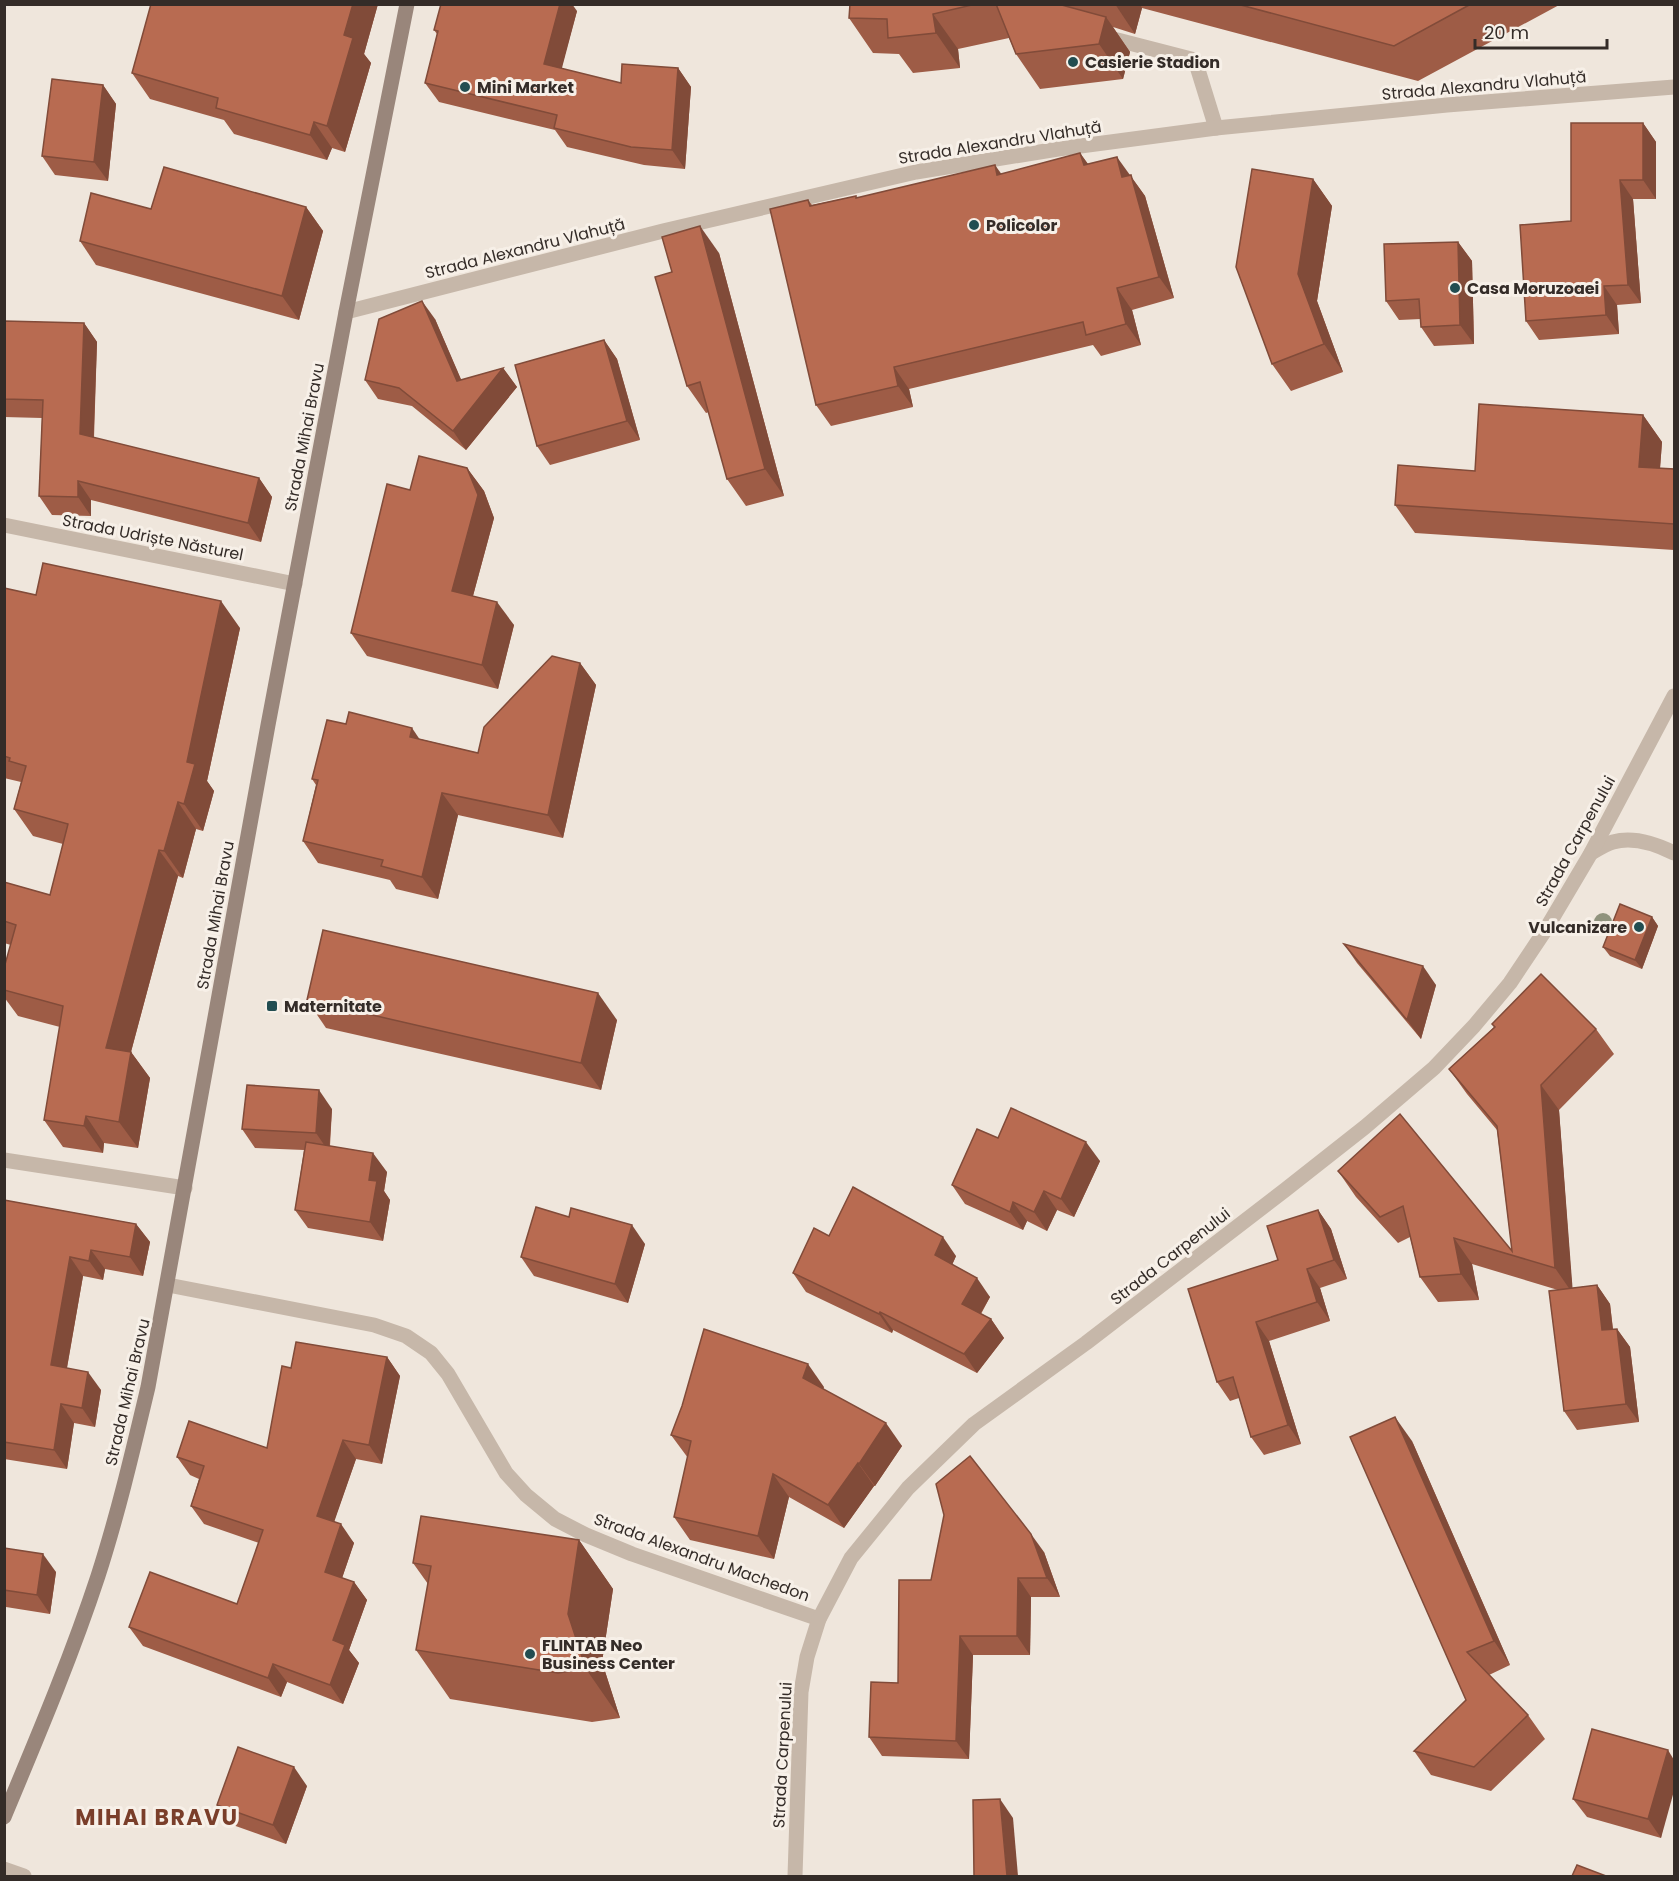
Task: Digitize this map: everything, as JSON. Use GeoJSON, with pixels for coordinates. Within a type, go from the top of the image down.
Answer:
{"type":"FeatureCollection","features":[{"type":"Feature","properties":{"kind":"main road","name":"Strada Mihai Bravu"},"geometry":{"type":"LineString","coordinates":[[4,1818],[66,1666],[98,1575],[123,1491],[148,1387],[295,584],[407,4]]}},
{"type":"Feature","properties":{"kind":"street"},"geometry":{"type":"LineString","coordinates":[[1087,32],[1195,60],[1216,128]]}},
{"type":"Feature","properties":{"kind":"street","name":"Strada Alexandru Vlahuță"},"geometry":{"type":"LineString","coordinates":[[346,312],[663,231],[916,172],[1058,149],[1216,128],[1447,105],[1674,87]]}},
{"type":"Feature","properties":{"kind":"street","name":"Strada Udriște Năsturel"},"geometry":{"type":"LineString","coordinates":[[4,525],[295,584]]}},
{"type":"Feature","properties":{"kind":"street","name":"Strada Carpenului"},"geometry":{"type":"LineString","coordinates":[[795,1876],[801,1692],[807,1657],[819,1619],[851,1558],[908,1488],[974,1424],[1086,1344],[1266,1205],[1365,1127],[1434,1068],[1474,1026],[1510,983],[1546,929],[1591,853],[1674,696]]}},
{"type":"Feature","properties":{"kind":"street"},"geometry":{"type":"LineString","coordinates":[[1591,853],[1614,842],[1638,840],[1674,853]]}},
{"type":"Feature","properties":{"kind":"street"},"geometry":{"type":"LineString","coordinates":[[4,1160],[185,1188]]}},
{"type":"Feature","properties":{"kind":"street","name":"Strada Alexandru Machedon"},"geometry":{"type":"LineString","coordinates":[[168,1285],[374,1325],[406,1336],[431,1353],[448,1374],[506,1473],[526,1496],[555,1519],[632,1554],[819,1619]]}},
{"type":"Feature","properties":{"kind":"street"},"geometry":{"type":"LineString","coordinates":[[4,1869],[24,1876]]}},
{"type":"Feature","properties":{"kind":"building"},"geometry":{"type":"Polygon","coordinates":[[[151,4],[353,4],[344,35],[353,38],[327,126],[314,122],[310,135],[216,108],[218,98],[132,73],[151,4]]]}},
{"type":"Feature","properties":{"kind":"building"},"geometry":{"type":"Polygon","coordinates":[[[441,4],[560,4],[544,64],[621,83],[622,64],[678,68],[672,150],[631,147],[554,128],[557,115],[425,83],[438,31],[434,30],[441,4]]]}},
{"type":"Feature","properties":{"kind":"building"},"geometry":{"type":"Polygon","coordinates":[[[850,4],[976,4],[933,14],[936,33],[888,38],[887,19],[849,18],[850,4]]]}},
{"type":"Feature","properties":{"kind":"building"},"geometry":{"type":"Polygon","coordinates":[[[996,4],[1058,4],[1106,17],[1099,44],[1016,54],[996,4]]]}},
{"type":"Feature","properties":{"kind":"building"},"geometry":{"type":"Polygon","coordinates":[[[1237,4],[1471,4],[1394,46],[1237,4]]]}},
{"type":"Feature","properties":{"kind":"building"},"geometry":{"type":"Polygon","coordinates":[[[52,79],[103,85],[94,162],[42,156],[52,79]]]}},
{"type":"Feature","properties":{"kind":"building"},"geometry":{"type":"Polygon","coordinates":[[[1571,123],[1643,123],[1643,180],[1620,180],[1628,285],[1604,286],[1606,315],[1526,321],[1520,225],[1571,221],[1571,123]]]}},
{"type":"Feature","properties":{"kind":"building"},"geometry":{"type":"Polygon","coordinates":[[[1080,153],[1084,165],[1117,157],[1122,177],[1131,175],[1159,277],[1117,288],[1126,324],[1086,335],[1083,322],[894,367],[898,386],[816,405],[770,209],[808,200],[810,206],[856,196],[856,198],[995,165],[997,175],[1080,153]]]}},
{"type":"Feature","properties":{"kind":"building"},"geometry":{"type":"Polygon","coordinates":[[[164,167],[306,207],[282,296],[80,241],[91,193],[151,209],[164,167]]]}},
{"type":"Feature","properties":{"kind":"building"},"geometry":{"type":"Polygon","coordinates":[[[1252,169],[1313,179],[1298,274],[1324,344],[1272,364],[1236,267],[1252,169]]]}},
{"type":"Feature","properties":{"kind":"building"},"geometry":{"type":"Polygon","coordinates":[[[700,226],[765,469],[727,479],[700,382],[687,386],[655,277],[672,272],[662,237],[700,226]]]}},
{"type":"Feature","properties":{"kind":"building"},"geometry":{"type":"Polygon","coordinates":[[[1458,242],[1460,325],[1421,327],[1419,299],[1386,301],[1384,244],[1458,242]]]}},
{"type":"Feature","properties":{"kind":"building"},"geometry":{"type":"Polygon","coordinates":[[[422,301],[457,381],[503,368],[453,431],[399,388],[365,380],[379,319],[422,301]]]}},
{"type":"Feature","properties":{"kind":"building"},"geometry":{"type":"Polygon","coordinates":[[[4,321],[84,323],[80,434],[259,478],[248,523],[78,481],[78,497],[39,496],[43,400],[4,399],[4,321]]]}},
{"type":"Feature","properties":{"kind":"building"},"geometry":{"type":"Polygon","coordinates":[[[604,340],[627,421],[537,446],[515,365],[604,340]]]}},
{"type":"Feature","properties":{"kind":"building"},"geometry":{"type":"Polygon","coordinates":[[[1479,404],[1643,415],[1639,467],[1674,469],[1674,524],[1395,505],[1398,465],[1475,471],[1479,404]]]}},
{"type":"Feature","properties":{"kind":"building"},"geometry":{"type":"Polygon","coordinates":[[[419,456],[467,468],[478,495],[452,591],[497,602],[482,665],[351,633],[387,484],[410,490],[419,456]]]}},
{"type":"Feature","properties":{"kind":"building"},"geometry":{"type":"Polygon","coordinates":[[[43,563],[221,601],[187,762],[195,764],[184,804],[178,802],[164,851],[159,850],[106,1048],[131,1052],[119,1122],[86,1116],[84,1126],[44,1120],[63,1006],[4,990],[4,968],[16,925],[4,921],[4,882],[50,895],[68,824],[14,809],[26,766],[9,761],[10,758],[4,756],[4,588],[36,595],[43,563]]]}},
{"type":"Feature","properties":{"kind":"building"},"geometry":{"type":"Polygon","coordinates":[[[552,656],[580,663],[548,815],[442,793],[422,877],[381,866],[383,860],[303,841],[318,780],[312,779],[327,720],[346,724],[349,712],[412,728],[410,737],[478,753],[484,727],[552,656]]]}},
{"type":"Feature","properties":{"kind":"building"},"geometry":{"type":"Polygon","coordinates":[[[1620,904],[1652,917],[1635,960],[1603,947],[1620,904]]]}},
{"type":"Feature","properties":{"kind":"building"},"geometry":{"type":"Polygon","coordinates":[[[323,930],[598,993],[581,1063],[307,1000],[323,930]]]}},
{"type":"Feature","properties":{"kind":"building"},"geometry":{"type":"Polygon","coordinates":[[[1344,944],[1423,966],[1407,1020],[1344,944]]]}},
{"type":"Feature","properties":{"kind":"building"},"geometry":{"type":"Polygon","coordinates":[[[1541,974],[1596,1029],[1541,1085],[1555,1268],[1454,1238],[1461,1274],[1420,1277],[1403,1206],[1380,1217],[1338,1171],[1400,1114],[1512,1251],[1497,1126],[1449,1069],[1495,1027],[1492,1024],[1541,974]]]}},
{"type":"Feature","properties":{"kind":"building"},"geometry":{"type":"Polygon","coordinates":[[[247,1085],[319,1090],[316,1133],[242,1129],[247,1085]]]}},
{"type":"Feature","properties":{"kind":"building"},"geometry":{"type":"Polygon","coordinates":[[[1011,1108],[1086,1142],[1061,1199],[1044,1191],[1034,1212],[1013,1202],[1010,1212],[952,1185],[977,1129],[998,1138],[1011,1108]]]}},
{"type":"Feature","properties":{"kind":"building"},"geometry":{"type":"Polygon","coordinates":[[[306,1142],[373,1153],[369,1180],[377,1181],[370,1222],[295,1210],[306,1142]]]}},
{"type":"Feature","properties":{"kind":"building"},"geometry":{"type":"Polygon","coordinates":[[[853,1187],[943,1237],[935,1255],[977,1278],[962,1304],[991,1319],[964,1354],[880,1312],[879,1314],[793,1273],[814,1228],[829,1236],[853,1187]]]}},
{"type":"Feature","properties":{"kind":"building"},"geometry":{"type":"Polygon","coordinates":[[[4,1200],[136,1224],[130,1257],[91,1250],[89,1261],[70,1257],[51,1365],[88,1372],[82,1408],[61,1404],[54,1450],[4,1442],[4,1200]]]}},
{"type":"Feature","properties":{"kind":"building"},"geometry":{"type":"Polygon","coordinates":[[[536,1207],[569,1217],[571,1208],[632,1225],[615,1284],[521,1257],[536,1207]]]}},
{"type":"Feature","properties":{"kind":"building"},"geometry":{"type":"Polygon","coordinates":[[[1318,1210],[1334,1260],[1307,1269],[1317,1302],[1256,1322],[1288,1425],[1251,1437],[1233,1377],[1217,1382],[1188,1289],[1278,1260],[1267,1226],[1318,1210]]]}},
{"type":"Feature","properties":{"kind":"building"},"geometry":{"type":"Polygon","coordinates":[[[1597,1285],[1602,1330],[1617,1329],[1626,1404],[1564,1411],[1549,1291],[1597,1285]]]}},
{"type":"Feature","properties":{"kind":"building"},"geometry":{"type":"Polygon","coordinates":[[[704,1329],[808,1364],[803,1378],[886,1423],[828,1505],[773,1474],[758,1536],[674,1517],[691,1441],[671,1435],[682,1406],[704,1329]]]}},
{"type":"Feature","properties":{"kind":"building"},"geometry":{"type":"Polygon","coordinates":[[[296,1342],[387,1357],[369,1445],[343,1440],[317,1516],[341,1524],[325,1572],[354,1582],[333,1640],[345,1645],[330,1685],[273,1664],[268,1678],[129,1627],[150,1572],[237,1604],[263,1530],[191,1506],[204,1466],[177,1457],[189,1421],[267,1448],[282,1366],[291,1368],[296,1342]]]}},
{"type":"Feature","properties":{"kind":"building"},"geometry":{"type":"Polygon","coordinates":[[[1395,1417],[1494,1641],[1467,1652],[1528,1715],[1474,1767],[1414,1751],[1466,1700],[1350,1437],[1395,1417]]]}},
{"type":"Feature","properties":{"kind":"building"},"geometry":{"type":"Polygon","coordinates":[[[970,1456],[1031,1534],[1047,1578],[1018,1578],[1017,1636],[960,1636],[956,1741],[869,1737],[871,1682],[898,1683],[899,1580],[931,1580],[944,1515],[936,1484],[970,1456]]]}},
{"type":"Feature","properties":{"kind":"building"},"geometry":{"type":"Polygon","coordinates":[[[421,1516],[579,1540],[568,1614],[586,1669],[558,1673],[416,1650],[431,1566],[413,1563],[421,1516]]]}},
{"type":"Feature","properties":{"kind":"building"},"geometry":{"type":"Polygon","coordinates":[[[4,1548],[43,1554],[37,1595],[4,1590],[4,1548]]]}},
{"type":"Feature","properties":{"kind":"building"},"geometry":{"type":"Polygon","coordinates":[[[1592,1729],[1668,1750],[1648,1819],[1573,1799],[1592,1729]]]}},
{"type":"Feature","properties":{"kind":"building"},"geometry":{"type":"Polygon","coordinates":[[[238,1747],[294,1767],[273,1825],[217,1805],[238,1747]]]}},
{"type":"Feature","properties":{"kind":"building"},"geometry":{"type":"Polygon","coordinates":[[[1000,1799],[1007,1876],[974,1876],[973,1800],[1000,1799]]]}},
{"type":"Feature","properties":{"kind":"building"},"geometry":{"type":"Polygon","coordinates":[[[1577,1865],[1606,1876],[1572,1876],[1577,1865]]]}},
{"type":"Feature","properties":{"kind":"place","name":"Casierie Stadion"},"geometry":{"type":"Point","coordinates":[1073,62]}},
{"type":"Feature","properties":{"kind":"place","name":"Mini Market"},"geometry":{"type":"Point","coordinates":[465,87]}},
{"type":"Feature","properties":{"kind":"place","name":"Policolor"},"geometry":{"type":"Point","coordinates":[974,225]}},
{"type":"Feature","properties":{"kind":"place","name":"Casa Moruzoaei"},"geometry":{"type":"Point","coordinates":[1455,288]}},
{"type":"Feature","properties":{"kind":"place","name":"Vulcanizare"},"geometry":{"type":"Point","coordinates":[1639,927]}},
{"type":"Feature","properties":{"kind":"place","name":"Maternitate"},"geometry":{"type":"Point","coordinates":[272,1006]}},
{"type":"Feature","properties":{"kind":"place","name":"FLINTAB Neo Business Center"},"geometry":{"type":"Point","coordinates":[530,1654]}},
{"type":"Feature","properties":{"kind":"district","name":"MIHAI BRAVU"},"geometry":{"type":"Point","coordinates":[157,1817]}}]}
